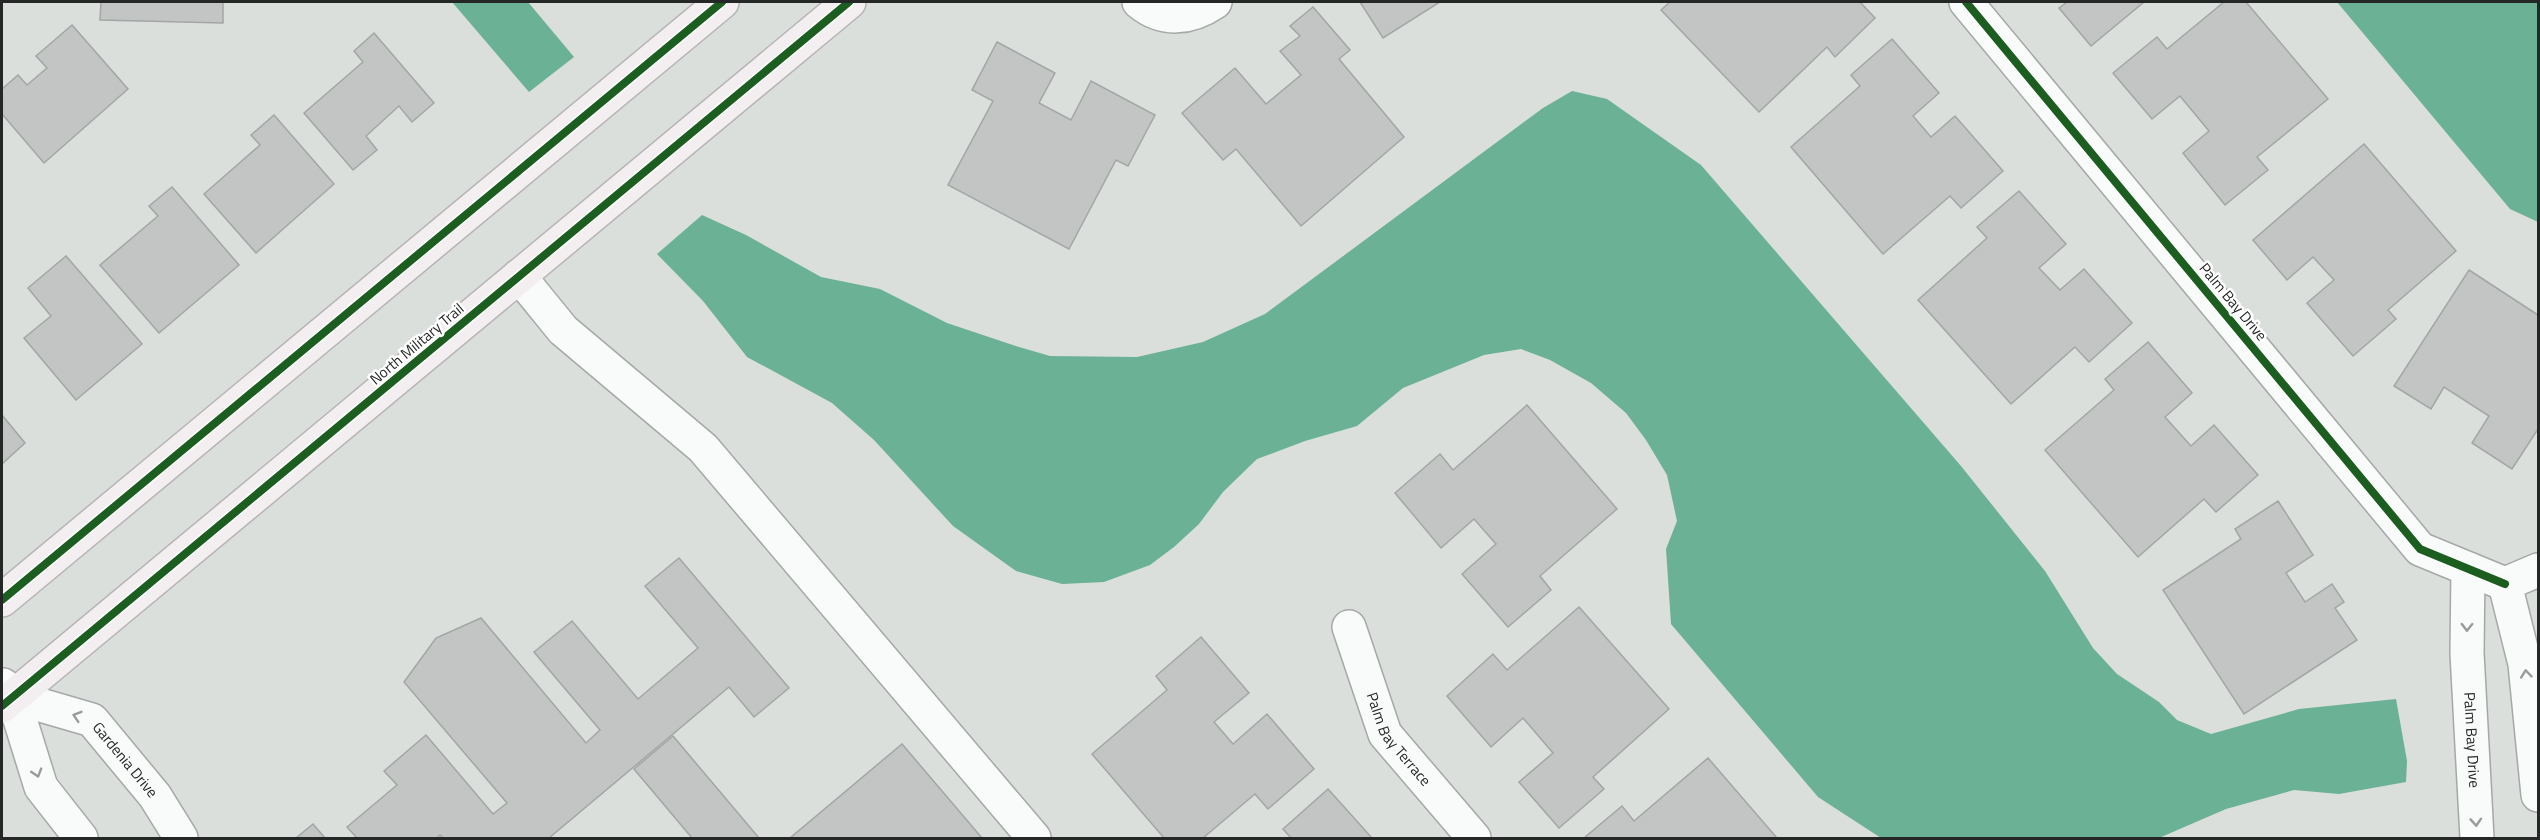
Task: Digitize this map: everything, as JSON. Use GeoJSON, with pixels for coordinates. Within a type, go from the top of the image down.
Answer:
{"type":"FeatureCollection","features":[{"type":"Feature","properties":{"kind":"main road"},"geometry":{"type":"LineString","coordinates":[[2,600],[722,2]]}},
{"type":"Feature","properties":{"kind":"main road","name":"North Military Trail"},"geometry":{"type":"LineString","coordinates":[[5,696],[519,276],[849,2]]}},
{"type":"Feature","properties":{"kind":"street"},"geometry":{"type":"LineString","coordinates":[[1139,2],[1148,9],[1165,16],[1183,17],[1200,12],[1215,2]]}},
{"type":"Feature","properties":{"kind":"street","name":"Palm Bay Drive"},"geometry":{"type":"LineString","coordinates":[[1966,2],[2420,549],[2505,584]]}},
{"type":"Feature","properties":{"kind":"street"},"geometry":{"type":"LineString","coordinates":[[519,276],[563,330],[703,448],[1034,838]]}},
{"type":"Feature","properties":{"kind":"street","name":"Palm Bay Drive"},"geometry":{"type":"LineString","coordinates":[[2468,569],[2467,653],[2477,838]]}},
{"type":"Feature","properties":{"kind":"street"},"geometry":{"type":"LineString","coordinates":[[2538,570],[2505,584],[2525,664],[2538,795]]}},
{"type":"Feature","properties":{"kind":"street","name":"Palm Bay Terrace"},"geometry":{"type":"LineString","coordinates":[[1349,627],[1384,734],[1474,838]]}},
{"type":"Feature","properties":{"kind":"street"},"geometry":{"type":"LineString","coordinates":[[5,696],[41,787],[81,838]]}},
{"type":"Feature","properties":{"kind":"street","name":"Gardenia Drive"},"geometry":{"type":"LineString","coordinates":[[5,696],[92,720],[155,796],[181,838]]}},
{"type":"Feature","properties":{"kind":"shaded area"},"geometry":{"type":"Polygon","coordinates":[[[452,2],[528,2],[574,57],[529,92],[452,2]]]}},
{"type":"Feature","properties":{"kind":"shaded area"},"geometry":{"type":"Polygon","coordinates":[[[2337,2],[2538,2],[2538,222],[2510,209],[2337,2]]]}},
{"type":"Feature","properties":{"kind":"shaded area"},"geometry":{"type":"Polygon","coordinates":[[[1572,91],[1607,99],[1701,165],[1961,466],[2045,571],[2093,648],[2117,674],[2159,702],[2177,720],[2211,734],[2299,709],[2396,699],[2407,761],[2406,782],[2339,794],[2294,790],[2226,809],[2159,838],[1881,838],[1818,797],[1671,624],[1666,549],[1677,521],[1667,475],[1626,413],[1591,383],[1550,360],[1521,349],[1484,355],[1403,388],[1357,426],[1305,441],[1257,459],[1223,492],[1199,524],[1150,565],[1104,582],[1062,584],[1016,571],[953,526],[874,440],[832,403],[747,357],[703,301],[657,254],[702,215],[746,235],[821,277],[880,289],[947,323],[1019,347],[1050,356],[1137,357],[1203,342],[1265,314],[1543,108],[1572,91]]]}},
{"type":"Feature","properties":{"kind":"building"},"geometry":{"type":"Polygon","coordinates":[[[101,2],[223,2],[223,23],[100,20],[101,2]]]}},
{"type":"Feature","properties":{"kind":"building"},"geometry":{"type":"Polygon","coordinates":[[[1360,2],[1440,2],[1383,38],[1360,2]]]}},
{"type":"Feature","properties":{"kind":"building"},"geometry":{"type":"Polygon","coordinates":[[[1670,2],[1860,2],[1875,18],[1835,57],[1827,47],[1759,112],[1661,10],[1670,2]]]}},
{"type":"Feature","properties":{"kind":"building"},"geometry":{"type":"Polygon","coordinates":[[[2067,2],[2144,2],[2091,46],[2059,8],[2067,2]]]}},
{"type":"Feature","properties":{"kind":"building"},"geometry":{"type":"Polygon","coordinates":[[[2224,2],[2246,2],[2328,99],[2257,157],[2268,170],[2225,205],[2183,153],[2209,131],[2180,96],[2152,119],[2113,73],[2157,37],[2167,49],[2224,2]]]}},
{"type":"Feature","properties":{"kind":"building"},"geometry":{"type":"Polygon","coordinates":[[[1313,7],[1350,50],[1339,59],[1404,137],[1301,226],[1236,149],[1223,160],[1182,113],[1235,68],[1266,104],[1301,75],[1280,51],[1300,36],[1290,26],[1313,7]]]}},
{"type":"Feature","properties":{"kind":"building"},"geometry":{"type":"Polygon","coordinates":[[[72,25],[128,89],[44,163],[2,114],[2,89],[18,75],[27,85],[47,68],[36,56],[72,25]]]}},
{"type":"Feature","properties":{"kind":"building"},"geometry":{"type":"Polygon","coordinates":[[[374,33],[434,103],[412,122],[399,106],[366,136],[377,150],[353,170],[304,113],[363,62],[354,51],[374,33]]]}},
{"type":"Feature","properties":{"kind":"building"},"geometry":{"type":"Polygon","coordinates":[[[1892,39],[1939,93],[1913,116],[1931,137],[1955,116],[2003,171],[1961,208],[1950,196],[1883,254],[1791,147],[1860,86],[1851,75],[1892,39]]]}},
{"type":"Feature","properties":{"kind":"building"},"geometry":{"type":"Polygon","coordinates":[[[997,42],[1055,73],[1039,103],[1071,120],[1091,81],[1155,115],[1128,166],[1116,160],[1069,249],[948,185],[993,101],[972,90],[997,42]]]}},
{"type":"Feature","properties":{"kind":"building"},"geometry":{"type":"Polygon","coordinates":[[[274,115],[334,184],[256,253],[204,194],[260,145],[251,135],[274,115]]]}},
{"type":"Feature","properties":{"kind":"building"},"geometry":{"type":"Polygon","coordinates":[[[2364,144],[2456,251],[2388,310],[2396,319],[2353,356],[2307,303],[2334,280],[2313,257],[2287,280],[2253,240],[2364,144]]]}},
{"type":"Feature","properties":{"kind":"building"},"geometry":{"type":"Polygon","coordinates":[[[172,187],[239,265],[159,333],[100,265],[158,216],[149,206],[172,187]]]}},
{"type":"Feature","properties":{"kind":"building"},"geometry":{"type":"Polygon","coordinates":[[[2019,191],[2066,244],[2039,268],[2060,290],[2084,269],[2132,323],[2089,362],[2075,347],[2011,404],[1918,300],[1987,238],[1977,227],[2019,191]]]}},
{"type":"Feature","properties":{"kind":"building"},"geometry":{"type":"Polygon","coordinates":[[[66,256],[142,344],[76,400],[24,338],[51,316],[28,288],[66,256]]]}},
{"type":"Feature","properties":{"kind":"building"},"geometry":{"type":"Polygon","coordinates":[[[2469,270],[2538,315],[2538,429],[2512,469],[2472,443],[2489,416],[2444,387],[2431,409],[2394,386],[2469,270]]]}},
{"type":"Feature","properties":{"kind":"building"},"geometry":{"type":"Polygon","coordinates":[[[2148,342],[2192,393],[2165,417],[2191,446],[2214,425],[2258,475],[2216,512],[2204,499],[2138,557],[2045,450],[2114,390],[2105,379],[2148,342]]]}},
{"type":"Feature","properties":{"kind":"building"},"geometry":{"type":"Polygon","coordinates":[[[1527,405],[1617,509],[1540,576],[1551,590],[1508,627],[1462,574],[1496,544],[1474,519],[1441,548],[1395,493],[1440,454],[1453,470],[1527,405]]]}},
{"type":"Feature","properties":{"kind":"building"},"geometry":{"type":"Polygon","coordinates":[[[2,415],[25,443],[2,464],[2,415]]]}},
{"type":"Feature","properties":{"kind":"building"},"geometry":{"type":"Polygon","coordinates":[[[2278,501],[2313,555],[2286,573],[2305,602],[2332,584],[2344,602],[2335,608],[2357,640],[2244,714],[2163,590],[2241,539],[2235,529],[2278,501]]]}},
{"type":"Feature","properties":{"kind":"building"},"geometry":{"type":"Polygon","coordinates":[[[679,558],[789,688],[754,717],[729,687],[549,838],[443,838],[440,835],[437,838],[357,838],[347,827],[397,785],[384,771],[426,735],[493,814],[507,803],[404,682],[436,638],[481,618],[586,743],[600,730],[534,652],[572,621],[638,699],[698,648],[645,586],[679,558]]]}},
{"type":"Feature","properties":{"kind":"building"},"geometry":{"type":"Polygon","coordinates":[[[1579,607],[1669,709],[1593,777],[1604,789],[1559,828],[1519,782],[1553,753],[1523,718],[1491,747],[1447,696],[1493,654],[1507,670],[1579,607]]]}},
{"type":"Feature","properties":{"kind":"building"},"geometry":{"type":"Polygon","coordinates":[[[1201,637],[1249,693],[1214,722],[1233,744],[1267,714],[1314,769],[1268,809],[1255,794],[1203,838],[1164,838],[1092,754],[1167,690],[1156,676],[1201,637]]]}},
{"type":"Feature","properties":{"kind":"building"},"geometry":{"type":"Polygon","coordinates":[[[673,736],[759,838],[692,838],[634,769],[673,736]]]}},
{"type":"Feature","properties":{"kind":"building"},"geometry":{"type":"Polygon","coordinates":[[[902,744],[982,838],[790,838],[902,744]]]}},
{"type":"Feature","properties":{"kind":"building"},"geometry":{"type":"Polygon","coordinates":[[[1708,758],[1777,838],[1584,838],[1622,806],[1634,821],[1708,758]]]}},
{"type":"Feature","properties":{"kind":"building"},"geometry":{"type":"Polygon","coordinates":[[[1328,789],[1372,838],[1291,838],[1283,829],[1328,789]]]}},
{"type":"Feature","properties":{"kind":"building"},"geometry":{"type":"Polygon","coordinates":[[[313,824],[325,838],[296,838],[313,824]]]}},
{"type":"Feature","properties":{"kind":"cycle path"},"geometry":{"type":"LineString","coordinates":[[2,600],[722,2]]}},
{"type":"Feature","properties":{"kind":"cycle path"},"geometry":{"type":"LineString","coordinates":[[2,706],[849,2]]}},
{"type":"Feature","properties":{"kind":"cycle path"},"geometry":{"type":"LineString","coordinates":[[1966,2],[2420,549],[2505,584]]}}]}
